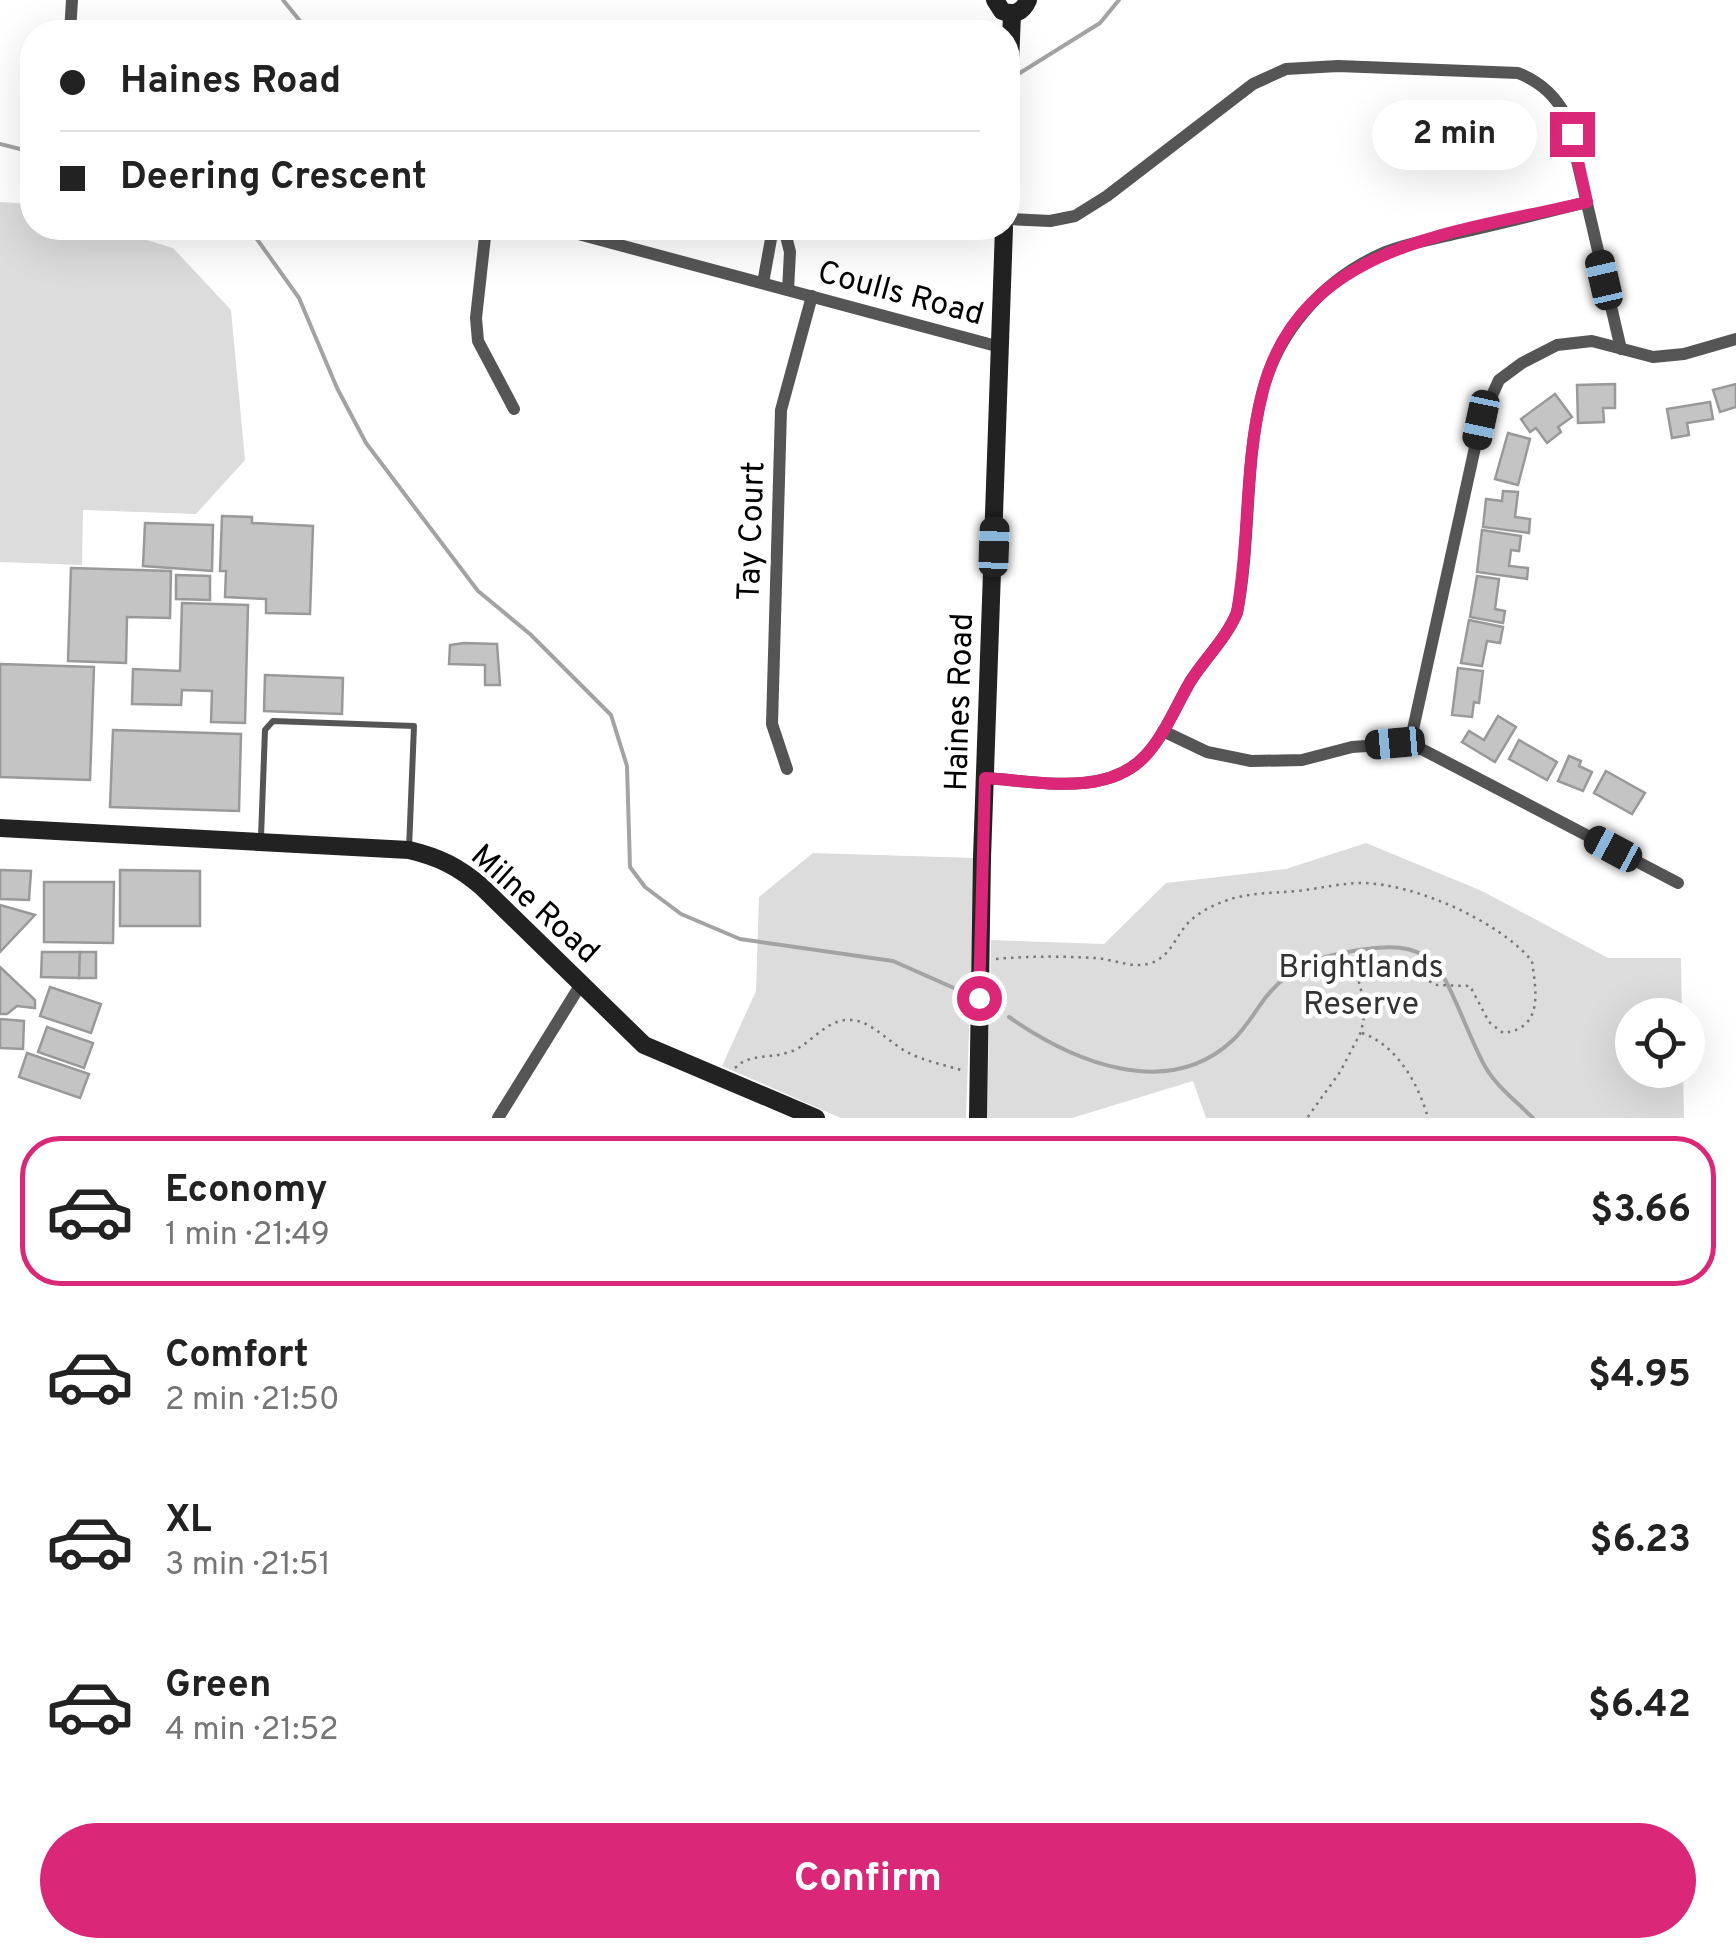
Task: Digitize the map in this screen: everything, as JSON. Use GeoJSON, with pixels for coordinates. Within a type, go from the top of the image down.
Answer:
{"type":"FeatureCollection","features":[{"type":"Feature","properties":{"kind":"main road"},"geometry":{"type":"LineString","coordinates":[[995,0],[1002,10],[1012,14],[1022,10],[1028,0]]}},
{"type":"Feature","properties":{"kind":"main road"},"geometry":{"type":"LineString","coordinates":[[1012,14],[1012,20]]}},
{"type":"Feature","properties":{"kind":"main road","name":"Haines Road"},"geometry":{"type":"LineString","coordinates":[[978,1118],[1004,240]]}},
{"type":"Feature","properties":{"kind":"main road","name":"Milne Road"},"geometry":{"type":"LineString","coordinates":[[0,828],[409,850],[435,856],[459,867],[644,1046],[816,1118]]}},
{"type":"Feature","properties":{"kind":"street"},"geometry":{"type":"LineString","coordinates":[[1020,220],[1050,221],[1075,216],[1107,196],[1252,84],[1286,69],[1306,66],[1518,73],[1536,80],[1560,104],[1567,118],[1621,349]]}},
{"type":"Feature","properties":{"kind":"street"},"geometry":{"type":"LineString","coordinates":[[985,778],[1100,781],[1138,763],[1163,731],[1199,667],[1232,626],[1237,612],[1250,474],[1262,394],[1274,356],[1302,314],[1338,279],[1381,254],[1587,202]]}},
{"type":"Feature","properties":{"kind":"street"},"geometry":{"type":"LineString","coordinates":[[485,240],[476,318],[478,341],[514,409]]}},
{"type":"Feature","properties":{"kind":"street","name":"Coulls Road"},"geometry":{"type":"LineString","coordinates":[[601,240],[1000,347]]}},
{"type":"Feature","properties":{"kind":"street"},"geometry":{"type":"LineString","coordinates":[[763,283],[771,240]]}},
{"type":"Feature","properties":{"kind":"street","name":"Coulls Road"},"geometry":{"type":"LineString","coordinates":[[787,240],[788,290]]}},
{"type":"Feature","properties":{"kind":"street","name":"Tay Court"},"geometry":{"type":"LineString","coordinates":[[787,769],[772,724],[781,410],[812,296]]}},
{"type":"Feature","properties":{"kind":"street"},"geometry":{"type":"LineString","coordinates":[[1410,743],[1481,420],[1499,380],[1522,363],[1558,346],[1592,341],[1653,357],[1684,354],[1736,339]]}},
{"type":"Feature","properties":{"kind":"street"},"geometry":{"type":"LineString","coordinates":[[1163,731],[1206,752],[1250,761],[1302,760],[1352,747],[1410,743],[1678,883]]}},
{"type":"Feature","properties":{"kind":"street"},"geometry":{"type":"LineString","coordinates":[[498,1118],[581,984]]}},
{"type":"Feature","properties":{"kind":"lane"},"geometry":{"type":"LineString","coordinates":[[261,842],[266,730],[273,722],[414,726],[409,850]]}},
{"type":"Feature","properties":{"kind":"path"},"geometry":{"type":"LineString","coordinates":[[980,960],[1056,956],[1147,964],[1162,957],[1188,922],[1233,897],[1255,892],[1300,891],[1322,884],[1368,883],[1434,898],[1501,934],[1532,962],[1536,998],[1531,1018],[1517,1031],[1503,1033],[1490,1022],[1470,986],[1437,985],[1388,961],[1370,962],[1361,970],[1359,983],[1366,1008],[1361,1032],[1340,1072],[1307,1118]]}},
{"type":"Feature","properties":{"kind":"path"},"geometry":{"type":"LineString","coordinates":[[725,1081],[742,1062],[765,1054],[785,1054],[832,1024],[846,1020],[862,1022],[909,1054],[977,1074]]}},
{"type":"Feature","properties":{"kind":"path"},"geometry":{"type":"LineString","coordinates":[[1361,1032],[1391,1051],[1422,1098],[1428,1118]]}},
{"type":"Feature","properties":{"kind":"green space"},"geometry":{"type":"Polygon","coordinates":[[[0,202],[20,203],[20,240],[147,240],[173,248],[231,310],[245,460],[196,514],[83,510],[82,565],[0,562],[0,202]]]}},
{"type":"Feature","properties":{"kind":"green space","name":"Brightlands Reserve"},"geometry":{"type":"Polygon","coordinates":[[[1366,843],[1482,891],[1608,958],[1681,958],[1682,998],[1615,998],[1615,1088],[1683,1088],[1684,1118],[1206,1118],[1193,1081],[1072,1118],[987,1118],[991,940],[1104,944],[1166,883],[1286,869],[1366,843]]]}},
{"type":"Feature","properties":{"kind":"green space"},"geometry":{"type":"Polygon","coordinates":[[[813,853],[975,858],[966,1118],[841,1118],[722,1066],[756,991],[759,897],[813,853]]]}},
{"type":"Feature","properties":{"kind":"building"},"geometry":{"type":"Polygon","coordinates":[[[1615,384],[1615,408],[1603,408],[1604,422],[1578,423],[1577,385],[1615,384]]]}},
{"type":"Feature","properties":{"kind":"building"},"geometry":{"type":"Polygon","coordinates":[[[1736,384],[1736,407],[1720,412],[1713,390],[1736,384]]]}},
{"type":"Feature","properties":{"kind":"building"},"geometry":{"type":"Polygon","coordinates":[[[1555,394],[1572,417],[1558,427],[1561,432],[1547,443],[1536,428],[1530,432],[1521,419],[1555,394]]]}},
{"type":"Feature","properties":{"kind":"building"},"geometry":{"type":"Polygon","coordinates":[[[1710,402],[1713,419],[1687,423],[1689,435],[1672,438],[1667,409],[1710,402]]]}},
{"type":"Feature","properties":{"kind":"building"},"geometry":{"type":"Polygon","coordinates":[[[1508,433],[1530,439],[1518,485],[1495,479],[1508,433]]]}},
{"type":"Feature","properties":{"kind":"building"},"geometry":{"type":"Polygon","coordinates":[[[1503,491],[1518,492],[1515,517],[1530,519],[1529,533],[1483,527],[1486,499],[1502,501],[1503,491]]]}},
{"type":"Feature","properties":{"kind":"building"},"geometry":{"type":"Polygon","coordinates":[[[222,516],[252,517],[252,523],[313,526],[310,614],[266,613],[266,599],[225,597],[226,571],[220,571],[222,516]]]}},
{"type":"Feature","properties":{"kind":"building"},"geometry":{"type":"Polygon","coordinates":[[[145,523],[213,525],[212,571],[143,566],[145,523]]]}},
{"type":"Feature","properties":{"kind":"building"},"geometry":{"type":"Polygon","coordinates":[[[1482,530],[1521,536],[1519,551],[1511,550],[1509,566],[1528,568],[1527,579],[1477,572],[1482,530]]]}},
{"type":"Feature","properties":{"kind":"building"},"geometry":{"type":"Polygon","coordinates":[[[71,568],[171,571],[170,618],[127,617],[126,663],[68,661],[71,568]]]}},
{"type":"Feature","properties":{"kind":"building"},"geometry":{"type":"Polygon","coordinates":[[[176,575],[210,576],[210,600],[176,599],[176,575]]]}},
{"type":"Feature","properties":{"kind":"building"},"geometry":{"type":"Polygon","coordinates":[[[1477,576],[1499,579],[1495,609],[1505,611],[1503,623],[1470,617],[1477,576]]]}},
{"type":"Feature","properties":{"kind":"building"},"geometry":{"type":"Polygon","coordinates":[[[182,603],[248,605],[245,723],[211,722],[212,691],[182,690],[181,705],[132,704],[133,669],[180,671],[182,603]]]}},
{"type":"Feature","properties":{"kind":"building"},"geometry":{"type":"Polygon","coordinates":[[[1469,620],[1503,627],[1500,643],[1487,641],[1482,666],[1461,663],[1469,620]]]}},
{"type":"Feature","properties":{"kind":"building"},"geometry":{"type":"Polygon","coordinates":[[[497,644],[500,685],[485,685],[485,665],[449,664],[450,645],[497,644]]]}},
{"type":"Feature","properties":{"kind":"building"},"geometry":{"type":"Polygon","coordinates":[[[0,664],[94,667],[90,780],[0,777],[0,664]]]}},
{"type":"Feature","properties":{"kind":"building"},"geometry":{"type":"Polygon","coordinates":[[[1458,668],[1483,671],[1479,703],[1474,702],[1472,717],[1452,715],[1458,668]]]}},
{"type":"Feature","properties":{"kind":"building"},"geometry":{"type":"Polygon","coordinates":[[[265,675],[343,678],[342,714],[264,711],[265,675]]]}},
{"type":"Feature","properties":{"kind":"building"},"geometry":{"type":"Polygon","coordinates":[[[1498,716],[1516,727],[1495,762],[1462,742],[1469,731],[1484,740],[1498,716]]]}},
{"type":"Feature","properties":{"kind":"building"},"geometry":{"type":"Polygon","coordinates":[[[113,730],[241,734],[239,811],[110,807],[113,730]]]}},
{"type":"Feature","properties":{"kind":"building"},"geometry":{"type":"Polygon","coordinates":[[[1519,740],[1557,762],[1547,780],[1509,759],[1519,740]]]}},
{"type":"Feature","properties":{"kind":"building"},"geometry":{"type":"Polygon","coordinates":[[[1569,756],[1592,772],[1583,791],[1558,781],[1569,756]]]}},
{"type":"Feature","properties":{"kind":"building"},"geometry":{"type":"Polygon","coordinates":[[[1606,771],[1645,793],[1632,814],[1594,793],[1606,771]]]}},
{"type":"Feature","properties":{"kind":"building"},"geometry":{"type":"Polygon","coordinates":[[[0,870],[31,871],[29,900],[0,899],[0,870]]]}},
{"type":"Feature","properties":{"kind":"building"},"geometry":{"type":"Polygon","coordinates":[[[120,870],[200,871],[200,926],[120,926],[120,870]]]}},
{"type":"Feature","properties":{"kind":"building"},"geometry":{"type":"Polygon","coordinates":[[[44,882],[114,882],[113,943],[44,942],[44,882]]]}},
{"type":"Feature","properties":{"kind":"building"},"geometry":{"type":"Polygon","coordinates":[[[0,905],[35,915],[0,952],[0,905]]]}},
{"type":"Feature","properties":{"kind":"building"},"geometry":{"type":"Polygon","coordinates":[[[42,952],[80,952],[79,978],[41,977],[42,952]]]}},
{"type":"Feature","properties":{"kind":"building"},"geometry":{"type":"Polygon","coordinates":[[[80,952],[96,952],[96,978],[79,978],[80,952]]]}},
{"type":"Feature","properties":{"kind":"building"},"geometry":{"type":"Polygon","coordinates":[[[0,967],[35,1000],[35,1008],[17,1006],[0,1014],[0,967]]]}},
{"type":"Feature","properties":{"kind":"building"},"geometry":{"type":"Polygon","coordinates":[[[50,987],[101,1004],[91,1033],[40,1016],[50,987]]]}},
{"type":"Feature","properties":{"kind":"building"},"geometry":{"type":"Polygon","coordinates":[[[0,1019],[24,1021],[23,1049],[0,1048],[0,1019]]]}},
{"type":"Feature","properties":{"kind":"building"},"geometry":{"type":"Polygon","coordinates":[[[47,1027],[93,1043],[84,1068],[38,1052],[47,1027]]]}},
{"type":"Feature","properties":{"kind":"building"},"geometry":{"type":"Polygon","coordinates":[[[27,1053],[89,1074],[80,1098],[19,1077],[27,1053]]]}},
{"type":"Feature","properties":{"kind":"waterway"},"geometry":{"type":"LineString","coordinates":[[283,0],[299,20]]}},
{"type":"Feature","properties":{"kind":"waterway"},"geometry":{"type":"LineString","coordinates":[[1020,73],[1100,23],[1119,0]]}},
{"type":"Feature","properties":{"kind":"waterway"},"geometry":{"type":"LineString","coordinates":[[0,144],[20,149]]}},
{"type":"Feature","properties":{"kind":"waterway"},"geometry":{"type":"LineString","coordinates":[[258,240],[299,298],[337,388],[366,443],[478,591],[530,634],[611,715],[627,766],[630,867],[645,887],[681,914],[740,939],[893,961],[954,988]]}},
{"type":"Feature","properties":{"kind":"waterway"},"geometry":{"type":"LineString","coordinates":[[1009,1017],[1090,1060],[1150,1072],[1179,1069],[1207,1059],[1233,1040],[1277,985],[1310,962],[1351,951],[1408,949],[1437,967],[1486,1068],[1533,1118]]}},
{"type":"Feature","properties":{"kind":"route"},"geometry":{"type":"LineString","coordinates":[[979,998],[985,778],[1100,781],[1122,773],[1149,752],[1199,667],[1232,626],[1237,612],[1262,394],[1274,356],[1287,334],[1338,279],[1381,254],[1587,202],[1572,134]]}}]}
